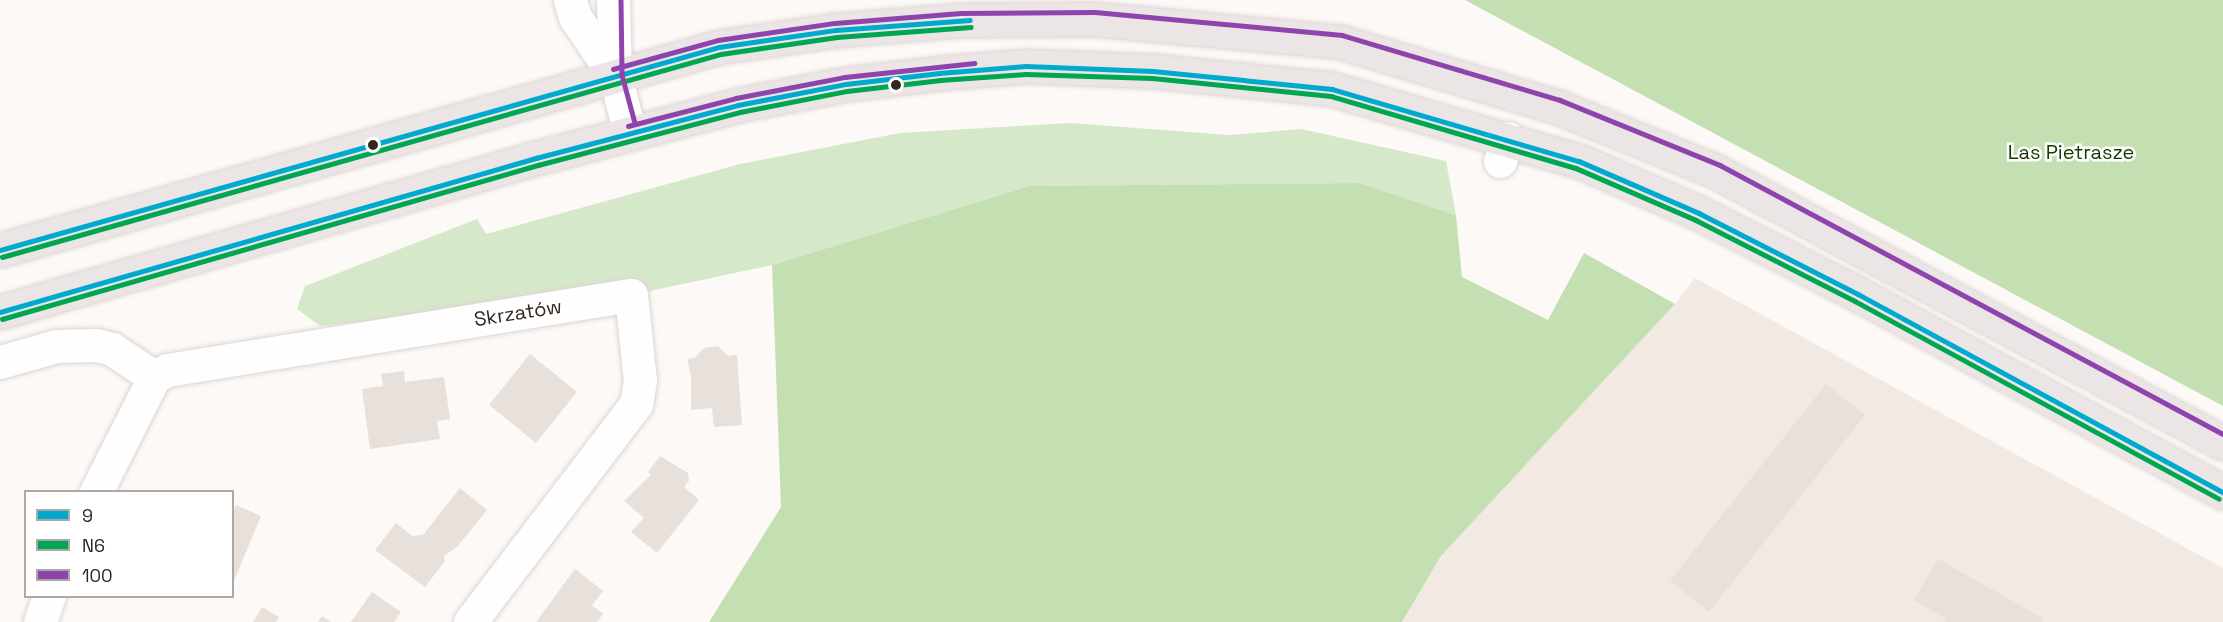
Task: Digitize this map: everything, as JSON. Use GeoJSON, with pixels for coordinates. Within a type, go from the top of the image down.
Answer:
{"type":"FeatureCollection","features":[{"type":"Feature","properties":{"kind":"main road"},"geometry":{"type":"LineString","coordinates":[[0,250],[719,47],[836,30],[962,20],[1094,19],[1341,42],[1558,107],[1717,172],[2223,443]]}},
{"type":"Feature","properties":{"kind":"main road"},"geometry":{"type":"LineString","coordinates":[[0,312],[738,105],[846,84],[1026,66],[1153,71],[1332,89],[1504,150],[1579,161],[1699,213],[1868,300],[2223,492]]}},
{"type":"Feature","properties":{"kind":"street"},"geometry":{"type":"LineString","coordinates":[[570,0],[575,17],[615,75]]}},
{"type":"Feature","properties":{"kind":"street"},"geometry":{"type":"LineString","coordinates":[[613,0],[615,75],[630,134]]}},
{"type":"Feature","properties":{"kind":"street","name":"Skrzatów"},"geometry":{"type":"LineString","coordinates":[[154,377],[178,367],[631,295],[640,380],[636,404],[470,622]]}},
{"type":"Feature","properties":{"kind":"street"},"geometry":{"type":"LineString","coordinates":[[0,362],[56,346],[96,345],[112,350],[154,377],[97,490]]}},
{"type":"Feature","properties":{"kind":"street"},"geometry":{"type":"LineString","coordinates":[[40,622],[49,598]]}},
{"type":"Feature","properties":{"kind":"shaded area"},"geometry":{"type":"Polygon","coordinates":[[[1695,278],[2223,568],[2223,622],[1402,622],[1441,556],[1675,304],[1695,278]]]}},
{"type":"Feature","properties":{"kind":"green space","name":"Las Pietrasze"},"geometry":{"type":"Polygon","coordinates":[[[1465,0],[2223,0],[2223,406],[1465,0]]]}},
{"type":"Feature","properties":{"kind":"green space"},"geometry":{"type":"Polygon","coordinates":[[[1070,123],[1230,135],[1301,129],[1446,161],[1456,215],[1360,183],[1029,186],[772,265],[631,295],[320,326],[297,309],[305,286],[477,219],[486,234],[740,164],[900,133],[1070,123]]]}},
{"type":"Feature","properties":{"kind":"green space"},"geometry":{"type":"Polygon","coordinates":[[[1360,183],[1456,215],[1462,277],[1548,320],[1584,253],[1675,304],[1441,556],[1402,622],[709,622],[781,507],[772,265],[1029,186],[1360,183]]]}},
{"type":"Feature","properties":{"kind":"building"},"geometry":{"type":"Polygon","coordinates":[[[718,346],[728,356],[737,355],[742,425],[714,427],[712,408],[691,410],[691,376],[687,359],[695,358],[704,348],[718,346]]]}},
{"type":"Feature","properties":{"kind":"building"},"geometry":{"type":"Polygon","coordinates":[[[530,354],[577,392],[536,443],[489,405],[530,354]]]}},
{"type":"Feature","properties":{"kind":"building"},"geometry":{"type":"Polygon","coordinates":[[[404,371],[405,382],[444,377],[450,419],[437,421],[440,439],[370,449],[362,389],[383,386],[381,374],[404,371]]]}},
{"type":"Feature","properties":{"kind":"building"},"geometry":{"type":"Polygon","coordinates":[[[1826,384],[1865,415],[1709,612],[1670,581],[1826,384]]]}},
{"type":"Feature","properties":{"kind":"building"},"geometry":{"type":"Polygon","coordinates":[[[660,456],[688,473],[689,481],[684,487],[699,500],[657,553],[631,532],[644,518],[624,501],[651,475],[648,472],[660,456]]]}},
{"type":"Feature","properties":{"kind":"building"},"geometry":{"type":"Polygon","coordinates":[[[460,488],[487,510],[457,547],[444,556],[445,561],[425,587],[375,550],[396,523],[412,536],[423,535],[460,488]]]}},
{"type":"Feature","properties":{"kind":"building"},"geometry":{"type":"Polygon","coordinates":[[[236,505],[261,516],[234,581],[234,510],[236,505]]]}},
{"type":"Feature","properties":{"kind":"building"},"geometry":{"type":"Polygon","coordinates":[[[1938,559],[2044,619],[2042,622],[1945,622],[1946,619],[1914,600],[1938,559]]]}},
{"type":"Feature","properties":{"kind":"building"},"geometry":{"type":"Polygon","coordinates":[[[575,569],[603,591],[592,605],[603,614],[597,622],[536,622],[575,569]]]}},
{"type":"Feature","properties":{"kind":"building"},"geometry":{"type":"Polygon","coordinates":[[[372,592],[401,612],[394,622],[351,622],[372,592]]]}},
{"type":"Feature","properties":{"kind":"building"},"geometry":{"type":"Polygon","coordinates":[[[262,607],[279,617],[276,622],[253,622],[262,607]]]}},
{"type":"Feature","properties":{"kind":"building"},"geometry":{"type":"Polygon","coordinates":[[[322,616],[331,622],[318,622],[322,616]]]}},
{"type":"Feature","properties":{"kind":"transit line","name":"100"},"geometry":{"type":"LineString","coordinates":[[621,0],[622,75],[635,123]]}},
{"type":"Feature","properties":{"kind":"transit line","name":"100"},"geometry":{"type":"LineString","coordinates":[[613,69],[718,40],[835,23],[961,13],[1095,12],[1342,35],[1560,100],[1720,165],[2223,434]]}},
{"type":"Feature","properties":{"kind":"transit line","name":"9"},"geometry":{"type":"LineString","coordinates":[[0,250],[719,47],[836,30],[970,20]]}},
{"type":"Feature","properties":{"kind":"transit line","name":"N6"},"geometry":{"type":"LineString","coordinates":[[2,257],[721,54],[837,37],[971,27]]}},
{"type":"Feature","properties":{"kind":"transit line","name":"100"},"geometry":{"type":"LineString","coordinates":[[628,126],[736,98],[845,77],[974,63]]}},
{"type":"Feature","properties":{"kind":"transit line","name":"9"},"geometry":{"type":"LineString","coordinates":[[0,312],[536,158],[738,105],[846,84],[939,73],[1026,66],[1153,71],[1332,89],[1579,161],[1699,213],[1858,294],[2223,492]]}},
{"type":"Feature","properties":{"kind":"transit line","name":"N6"},"geometry":{"type":"LineString","coordinates":[[2,319],[538,165],[740,112],[847,91],[940,80],[1026,74],[1152,78],[1331,96],[1576,168],[1696,220],[1855,301],[2219,499]]}}]}
